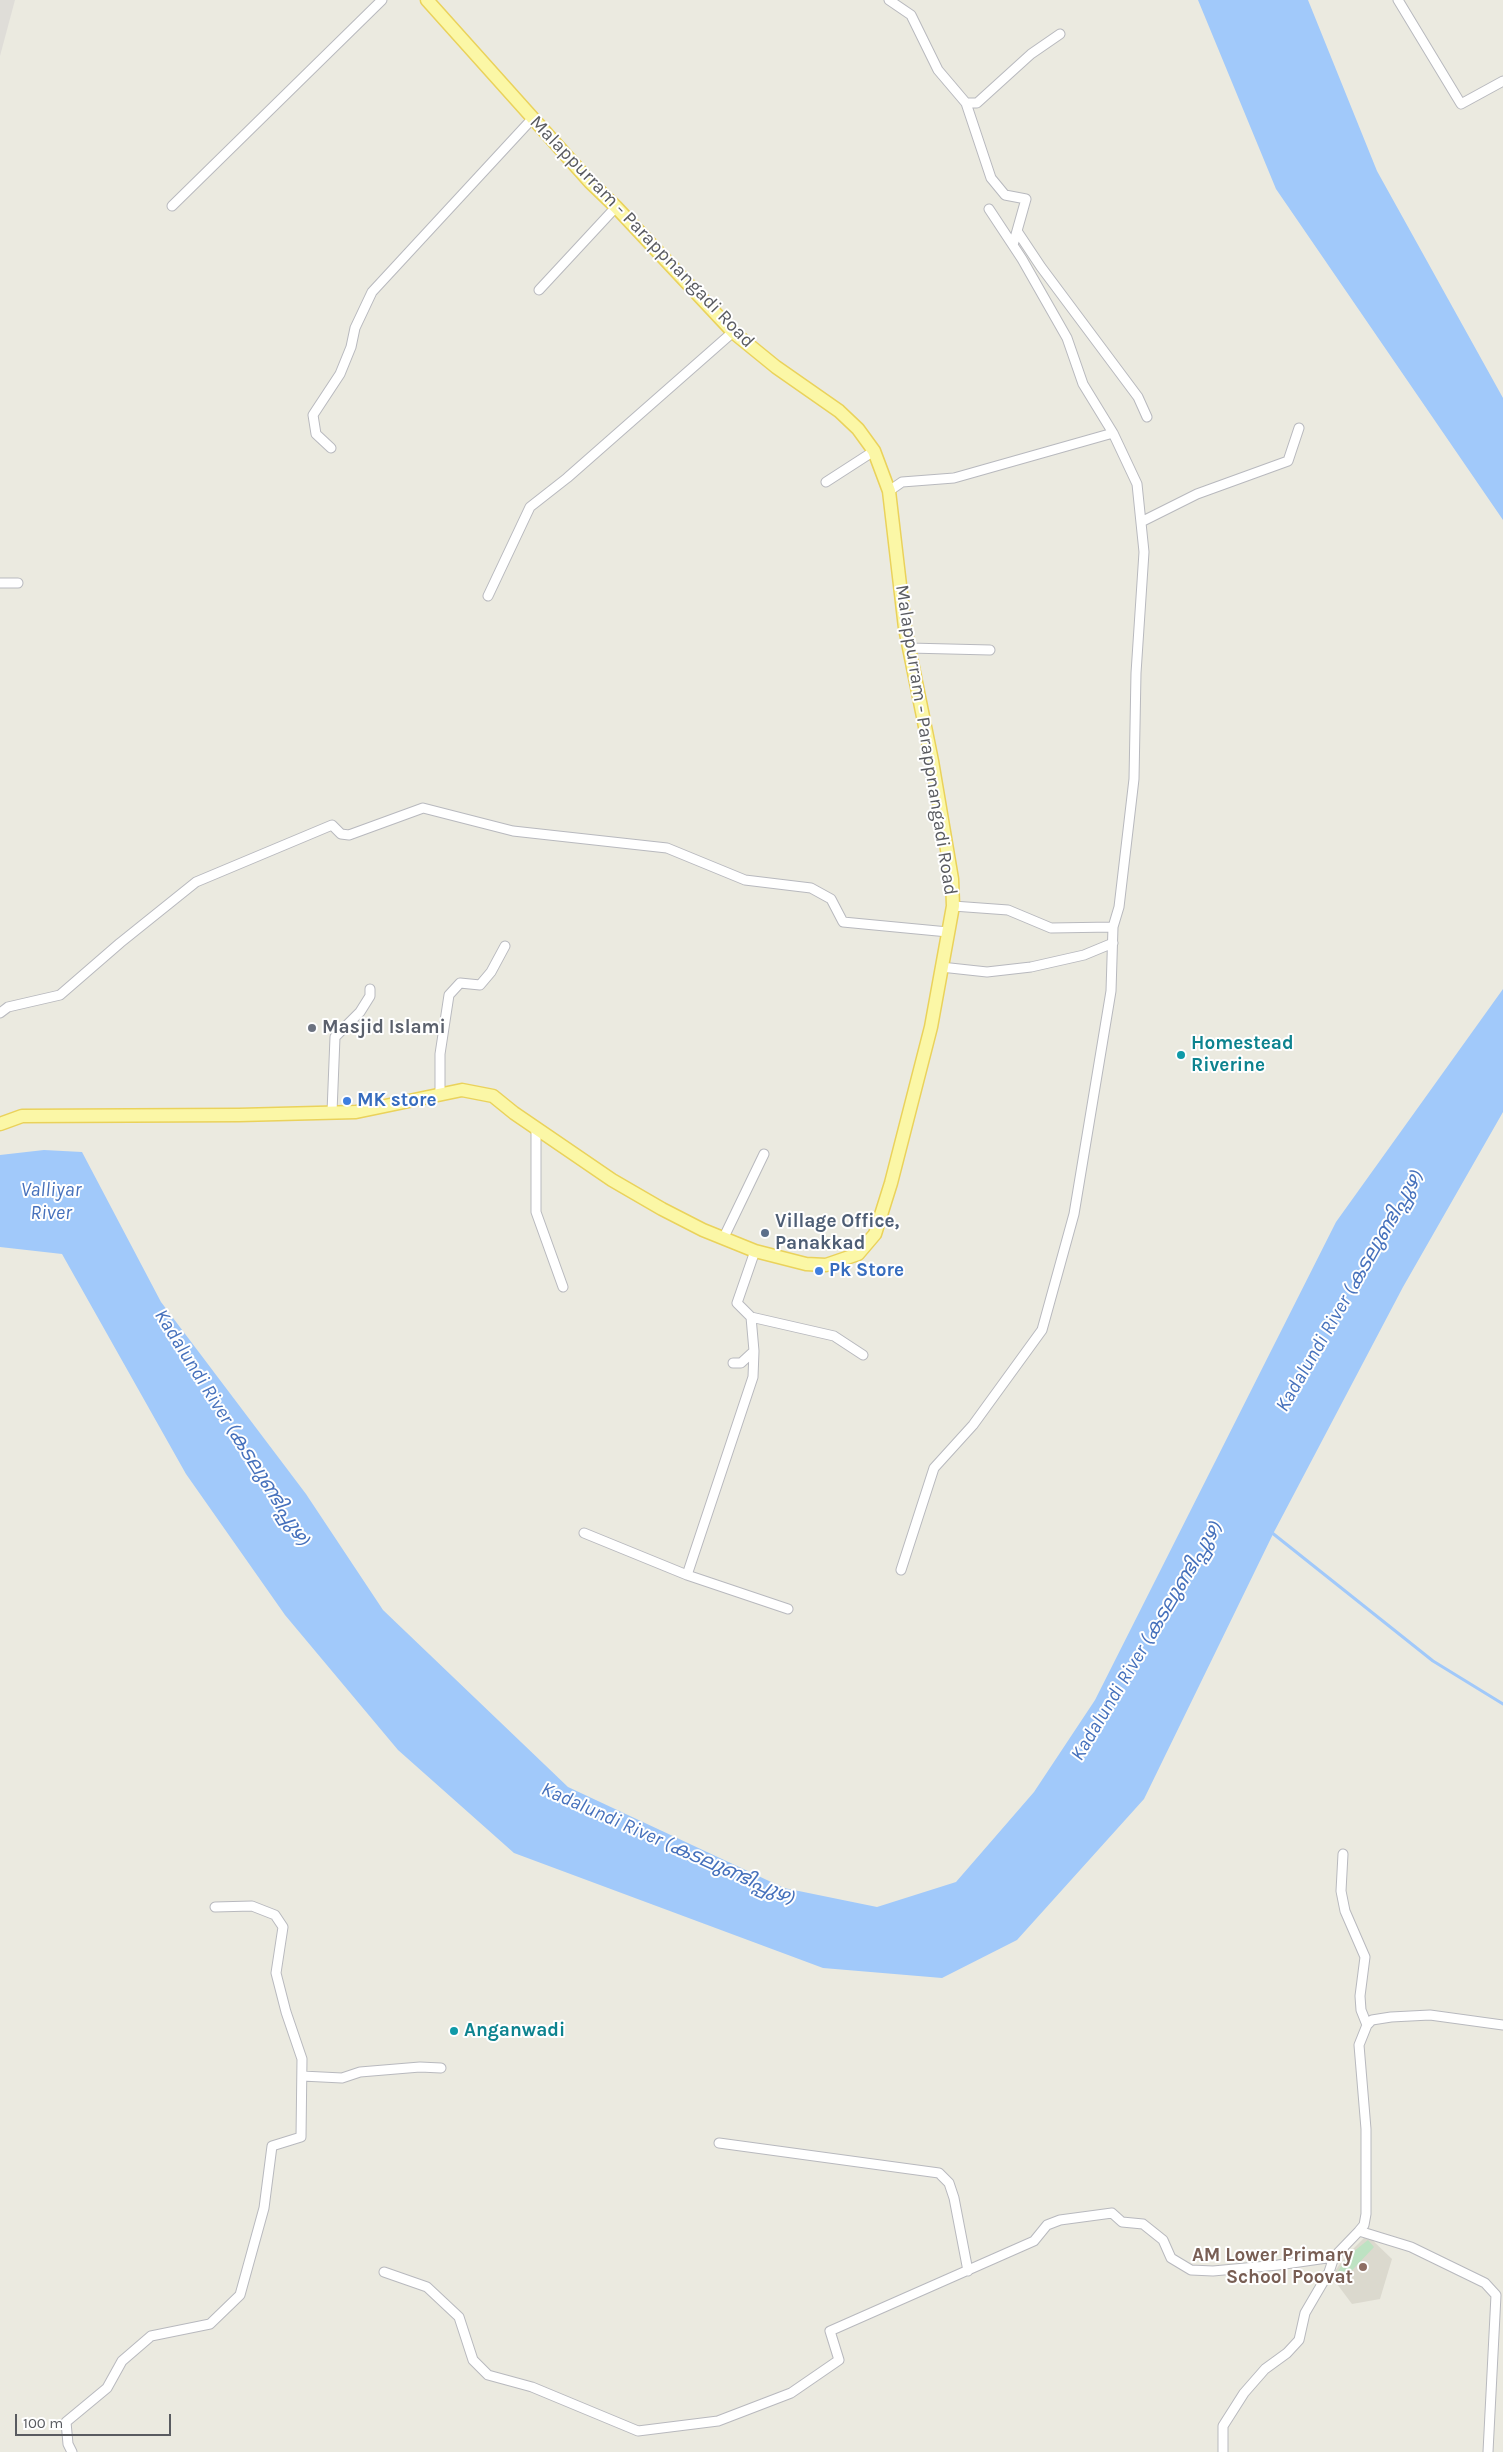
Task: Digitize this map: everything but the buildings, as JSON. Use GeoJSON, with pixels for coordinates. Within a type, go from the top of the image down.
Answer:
{"type":"FeatureCollection","features":[{"type":"Feature","properties":{"kind":"main road","name":"Malappurram - Parappnangadi Road"},"geometry":{"type":"LineString","coordinates":[[0,1124],[22,1116],[356,1112],[440,1093],[462,1090],[493,1096],[612,1180],[662,1210],[703,1230],[755,1251],[806,1264],[826,1265],[858,1254],[875,1234],[891,1183],[931,1027],[953,906],[952,879],[932,761],[909,648],[889,491],[874,451],[858,429],[839,411],[776,367],[733,332],[616,207],[590,182],[427,0]]}},
{"type":"Feature","properties":{"kind":"street"},"geometry":{"type":"LineString","coordinates":[[172,206],[382,0]]}},
{"type":"Feature","properties":{"kind":"street"},"geometry":{"type":"LineString","coordinates":[[889,0],[911,15],[938,70],[966,103],[991,178],[1006,195],[1026,199],[1013,245]]}},
{"type":"Feature","properties":{"kind":"street"},"geometry":{"type":"LineString","coordinates":[[1398,0],[1461,104],[1503,81]]}},
{"type":"Feature","properties":{"kind":"street"},"geometry":{"type":"LineString","coordinates":[[966,103],[977,104],[1031,54],[1060,34]]}},
{"type":"Feature","properties":{"kind":"street"},"geometry":{"type":"LineString","coordinates":[[331,448],[316,434],[313,415],[340,374],[351,347],[355,328],[372,292],[532,119]]}},
{"type":"Feature","properties":{"kind":"street"},"geometry":{"type":"LineString","coordinates":[[539,290],[616,207]]}},
{"type":"Feature","properties":{"kind":"street"},"geometry":{"type":"LineString","coordinates":[[901,1570],[934,1468],[973,1425],[1042,1330],[1074,1214],[1111,991],[1113,927],[1118,907],[1134,779],[1136,673],[1144,552],[1137,484],[1113,433],[1084,384],[1067,338],[1013,245],[989,209]]}},
{"type":"Feature","properties":{"kind":"street"},"geometry":{"type":"LineString","coordinates":[[1016,231],[1041,268],[1138,397],[1147,417]]}},
{"type":"Feature","properties":{"kind":"street"},"geometry":{"type":"LineString","coordinates":[[488,596],[530,507],[567,478],[733,332]]}},
{"type":"Feature","properties":{"kind":"street"},"geometry":{"type":"LineString","coordinates":[[1141,522],[1197,494],[1288,461],[1298,428]]}},
{"type":"Feature","properties":{"kind":"street"},"geometry":{"type":"LineString","coordinates":[[889,491],[902,482],[954,478],[1113,433]]}},
{"type":"Feature","properties":{"kind":"street"},"geometry":{"type":"LineString","coordinates":[[826,482],[874,451]]}},
{"type":"Feature","properties":{"kind":"street"},"geometry":{"type":"LineString","coordinates":[[0,583],[18,583]]}},
{"type":"Feature","properties":{"kind":"street"},"geometry":{"type":"LineString","coordinates":[[909,648],[990,650]]}},
{"type":"Feature","properties":{"kind":"street"},"geometry":{"type":"LineString","coordinates":[[0,1013],[8,1007],[60,995],[120,943],[196,882],[332,825],[340,834],[349,835],[423,808],[513,831],[667,848],[745,880],[811,888],[831,899],[843,922],[948,932]]}},
{"type":"Feature","properties":{"kind":"street"},"geometry":{"type":"LineString","coordinates":[[953,906],[1008,910],[1051,928],[1113,927]]}},
{"type":"Feature","properties":{"kind":"street"},"geometry":{"type":"LineString","coordinates":[[942,967],[987,972],[1031,966],[1084,955],[1113,943]]}},
{"type":"Feature","properties":{"kind":"street"},"geometry":{"type":"LineString","coordinates":[[440,1093],[440,1054],[449,995],[460,983],[480,985],[491,972],[505,946]]}},
{"type":"Feature","properties":{"kind":"street"},"geometry":{"type":"LineString","coordinates":[[332,1112],[335,1037],[360,1012],[370,996],[370,989]]}},
{"type":"Feature","properties":{"kind":"street"},"geometry":{"type":"LineString","coordinates":[[536,1128],[536,1212],[563,1287]]}},
{"type":"Feature","properties":{"kind":"street"},"geometry":{"type":"LineString","coordinates":[[724,1237],[764,1154]]}},
{"type":"Feature","properties":{"kind":"street"},"geometry":{"type":"LineString","coordinates":[[755,1251],[737,1303],[751,1317],[834,1336],[863,1355]]}},
{"type":"Feature","properties":{"kind":"street"},"geometry":{"type":"LineString","coordinates":[[687,1575],[752,1377],[754,1351],[751,1317]]}},
{"type":"Feature","properties":{"kind":"street"},"geometry":{"type":"LineString","coordinates":[[733,1363],[742,1363],[754,1351]]}},
{"type":"Feature","properties":{"kind":"street"},"geometry":{"type":"LineString","coordinates":[[584,1532],[687,1575],[788,1610]]}},
{"type":"Feature","properties":{"kind":"street"},"geometry":{"type":"LineString","coordinates":[[1343,1854],[1341,1891],[1345,1910],[1365,1957],[1360,1996],[1361,2010],[1367,2025]]}},
{"type":"Feature","properties":{"kind":"street"},"geometry":{"type":"LineString","coordinates":[[72,2452],[68,2444],[66,2422],[107,2388],[122,2361],[151,2336],[210,2324],[240,2295],[264,2208],[272,2146],[301,2137],[302,2059],[286,2012],[276,1973],[282,1927],[275,1915],[252,1906],[215,1907]]}},
{"type":"Feature","properties":{"kind":"street"},"geometry":{"type":"LineString","coordinates":[[1223,2452],[1223,2426],[1244,2393],[1265,2369],[1287,2353],[1299,2340],[1305,2313],[1329,2272],[1334,2257],[1364,2225],[1366,2205],[1366,2129],[1359,2045],[1367,2025],[1372,2020],[1430,2015],[1503,2025]]}},
{"type":"Feature","properties":{"kind":"street"},"geometry":{"type":"LineString","coordinates":[[302,2076],[342,2078],[360,2072],[420,2067],[441,2068]]}},
{"type":"Feature","properties":{"kind":"street"},"geometry":{"type":"LineString","coordinates":[[719,2143],[940,2173],[949,2183],[954,2198],[968,2270]]}},
{"type":"Feature","properties":{"kind":"street"},"geometry":{"type":"LineString","coordinates":[[384,2272],[427,2287],[459,2317],[473,2360],[488,2375],[532,2387],[638,2431],[718,2421],[791,2393],[840,2360],[830,2331],[1034,2241],[1047,2225],[1060,2220],[1112,2213],[1122,2222],[1143,2224],[1163,2240],[1171,2258],[1191,2270],[1213,2271],[1278,2266],[1334,2257]]}},
{"type":"Feature","properties":{"kind":"street"},"geometry":{"type":"LineString","coordinates":[[1359,2231],[1419,2251],[1485,2283],[1496,2295],[1488,2452]]}},
{"type":"Feature","properties":{"kind":"shaded area"},"geometry":{"type":"Polygon","coordinates":[[[0,0],[15,0],[0,56],[0,0]]]}},
{"type":"Feature","properties":{"kind":"shaded area","name":"AM Lower Primary School Poovat"},"geometry":{"type":"Polygon","coordinates":[[[1367,2235],[1392,2259],[1380,2299],[1352,2304],[1331,2276],[1347,2255],[1367,2235]]]}},
{"type":"Feature","properties":{"kind":"green space"},"geometry":{"type":"Polygon","coordinates":[[[1368,2240],[1374,2247],[1341,2282],[1336,2274],[1348,2256],[1368,2240]]]}},
{"type":"Feature","properties":{"kind":"water"},"geometry":{"type":"Polygon","coordinates":[[[1198,0],[1308,0],[1377,171],[1503,398],[1503,520],[1276,189],[1198,0]]]}},
{"type":"Feature","properties":{"kind":"water","name":"Valliyar River"},"geometry":{"type":"Polygon","coordinates":[[[1503,989],[1503,1112],[1403,1287],[1274,1532],[1144,1799],[1017,1940],[942,1978],[823,1968],[514,1853],[398,1750],[285,1615],[186,1474],[62,1254],[0,1247],[0,1155],[44,1150],[82,1152],[161,1302],[306,1494],[383,1610],[568,1787],[784,1888],[877,1907],[956,1882],[1034,1792],[1095,1700],[1336,1222],[1503,989]]]}},
{"type":"Feature","properties":{"kind":"waterway"},"geometry":{"type":"LineString","coordinates":[[1271,1532],[1433,1661],[1503,1704]]}},
{"type":"Feature","properties":{"kind":"place","name":"Masjid Islami"},"geometry":{"type":"Point","coordinates":[312,1028]}},
{"type":"Feature","properties":{"kind":"place","name":"Homestead Riverine"},"geometry":{"type":"Point","coordinates":[1181,1055]}},
{"type":"Feature","properties":{"kind":"place","name":"MK store"},"geometry":{"type":"Point","coordinates":[347,1101]}},
{"type":"Feature","properties":{"kind":"place","name":"Village Office, Panakkad"},"geometry":{"type":"Point","coordinates":[765,1233]}},
{"type":"Feature","properties":{"kind":"place","name":"Pk Store"},"geometry":{"type":"Point","coordinates":[819,1271]}},
{"type":"Feature","properties":{"kind":"place","name":"Anganwadi"},"geometry":{"type":"Point","coordinates":[454,2031]}},
{"type":"Feature","properties":{"kind":"place","name":"AM Lower Primary School Poovat"},"geometry":{"type":"Point","coordinates":[1363,2267]}},
{"type":"Feature","properties":{"kind":"water label","name":"Kadalundi River (കടലുണ്ടിപ്പുഴ)"},"geometry":{"type":"Point","coordinates":[1350,1291]}},
{"type":"Feature","properties":{"kind":"water label","name":"Kadalundi River (കടലുണ്ടിപ്പുഴ)"},"geometry":{"type":"Point","coordinates":[232,1428]}},
{"type":"Feature","properties":{"kind":"water label","name":"Kadalundi River (കടലുണ്ടിപ്പുഴ)"},"geometry":{"type":"Point","coordinates":[1147,1641]}},
{"type":"Feature","properties":{"kind":"water label","name":"Kadalundi River (കടലുണ്ടിപ്പുഴ)"},"geometry":{"type":"Point","coordinates":[668,1844]}}]}
